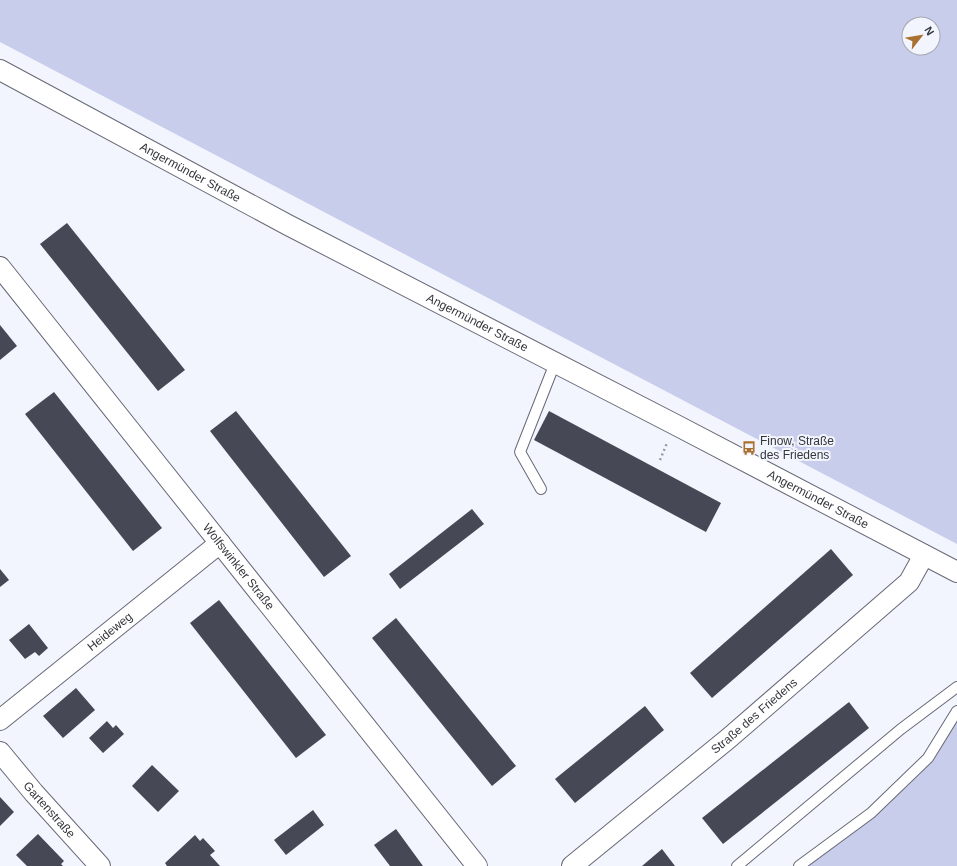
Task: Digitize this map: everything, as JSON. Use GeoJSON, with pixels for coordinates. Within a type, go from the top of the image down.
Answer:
{"type":"FeatureCollection","features":[{"type":"Feature","properties":{"kind":"street","name":"Angermünder Straße"},"geometry":{"type":"LineString","coordinates":[[0,70],[288,225],[669,421],[957,572]]}},
{"type":"Feature","properties":{"kind":"street","name":"Wolfswinkler Straße"},"geometry":{"type":"LineString","coordinates":[[0,267],[477,866]]}},
{"type":"Feature","properties":{"kind":"street","name":"Heideweg"},"geometry":{"type":"LineString","coordinates":[[0,720],[220,543]]}},
{"type":"Feature","properties":{"kind":"street","name":"Straße des Friedens"},"geometry":{"type":"LineString","coordinates":[[572,866],[729,738],[909,582],[924,555]]}},
{"type":"Feature","properties":{"kind":"street","name":"Gartenstraße"},"geometry":{"type":"LineString","coordinates":[[0,752],[34,793],[100,866]]}},
{"type":"Feature","properties":{"kind":"lane"},"geometry":{"type":"LineString","coordinates":[[541,489],[520,452],[555,363]]}},
{"type":"Feature","properties":{"kind":"lane"},"geometry":{"type":"LineString","coordinates":[[737,866],[901,729],[957,687]]}},
{"type":"Feature","properties":{"kind":"lane"},"geometry":{"type":"LineString","coordinates":[[799,866],[871,813],[928,758],[957,711]]}},
{"type":"Feature","properties":{"kind":"path"},"geometry":{"type":"LineString","coordinates":[[660,460],[670,438]]}},
{"type":"Feature","properties":{"kind":"shaded area"},"geometry":{"type":"Polygon","coordinates":[[[0,0],[957,0],[957,544],[0,42],[0,0]]]}},
{"type":"Feature","properties":{"kind":"shaded area"},"geometry":{"type":"Polygon","coordinates":[[[957,711],[957,866],[799,866],[871,813],[928,758],[957,711]]]}},
{"type":"Feature","properties":{"kind":"building"},"geometry":{"type":"Polygon","coordinates":[[[67,223],[185,370],[158,391],[40,244],[67,223]]]}},
{"type":"Feature","properties":{"kind":"building"},"geometry":{"type":"Polygon","coordinates":[[[0,325],[17,346],[0,360],[0,325]]]}},
{"type":"Feature","properties":{"kind":"building"},"geometry":{"type":"Polygon","coordinates":[[[54,392],[162,528],[133,551],[25,414],[54,392]]]}},
{"type":"Feature","properties":{"kind":"building"},"geometry":{"type":"Polygon","coordinates":[[[236,411],[351,556],[324,577],[210,431],[236,411]]]}},
{"type":"Feature","properties":{"kind":"building"},"geometry":{"type":"Polygon","coordinates":[[[549,411],[721,503],[706,532],[534,440],[549,411]]]}},
{"type":"Feature","properties":{"kind":"building"},"geometry":{"type":"Polygon","coordinates":[[[472,509],[484,524],[400,589],[389,574],[472,509]]]}},
{"type":"Feature","properties":{"kind":"building"},"geometry":{"type":"Polygon","coordinates":[[[831,549],[853,575],[712,698],[690,673],[831,549]]]}},
{"type":"Feature","properties":{"kind":"building"},"geometry":{"type":"Polygon","coordinates":[[[0,569],[9,580],[0,587],[0,569]]]}},
{"type":"Feature","properties":{"kind":"building"},"geometry":{"type":"Polygon","coordinates":[[[219,600],[326,735],[296,758],[190,623],[219,600]]]}},
{"type":"Feature","properties":{"kind":"building"},"geometry":{"type":"Polygon","coordinates":[[[396,618],[516,766],[492,786],[372,638],[396,618]]]}},
{"type":"Feature","properties":{"kind":"building"},"geometry":{"type":"Polygon","coordinates":[[[29,624],[48,648],[39,656],[35,652],[25,659],[9,640],[29,624]]]}},
{"type":"Feature","properties":{"kind":"building"},"geometry":{"type":"Polygon","coordinates":[[[76,688],[95,710],[63,738],[43,716],[76,688]]]}},
{"type":"Feature","properties":{"kind":"building"},"geometry":{"type":"Polygon","coordinates":[[[849,702],[869,728],[723,844],[702,818],[849,702]]]}},
{"type":"Feature","properties":{"kind":"building"},"geometry":{"type":"Polygon","coordinates":[[[645,706],[664,730],[575,803],[555,779],[645,706]]]}},
{"type":"Feature","properties":{"kind":"building"},"geometry":{"type":"Polygon","coordinates":[[[107,721],[113,728],[116,725],[124,734],[103,753],[89,738],[107,721]]]}},
{"type":"Feature","properties":{"kind":"building"},"geometry":{"type":"Polygon","coordinates":[[[152,765],[179,791],[158,812],[132,786],[152,765]]]}},
{"type":"Feature","properties":{"kind":"building"},"geometry":{"type":"Polygon","coordinates":[[[0,797],[14,812],[0,826],[0,797]]]}},
{"type":"Feature","properties":{"kind":"building"},"geometry":{"type":"Polygon","coordinates":[[[313,810],[324,825],[286,855],[274,840],[313,810]]]}},
{"type":"Feature","properties":{"kind":"building"},"geometry":{"type":"Polygon","coordinates":[[[396,829],[423,866],[390,866],[374,845],[396,829]]]}},
{"type":"Feature","properties":{"kind":"building"},"geometry":{"type":"Polygon","coordinates":[[[38,834],[64,861],[61,864],[63,866],[27,866],[16,855],[38,834]]]}},
{"type":"Feature","properties":{"kind":"building"},"geometry":{"type":"Polygon","coordinates":[[[195,835],[200,841],[203,838],[215,851],[210,855],[220,866],[167,866],[165,863],[195,835]]]}},
{"type":"Feature","properties":{"kind":"building"},"geometry":{"type":"Polygon","coordinates":[[[662,849],[675,866],[642,866],[662,849]]]}},
{"type":"Feature","properties":{"kind":"place","name":"Finow, Straße des Friedens"},"geometry":{"type":"Point","coordinates":[749,448]}}]}
